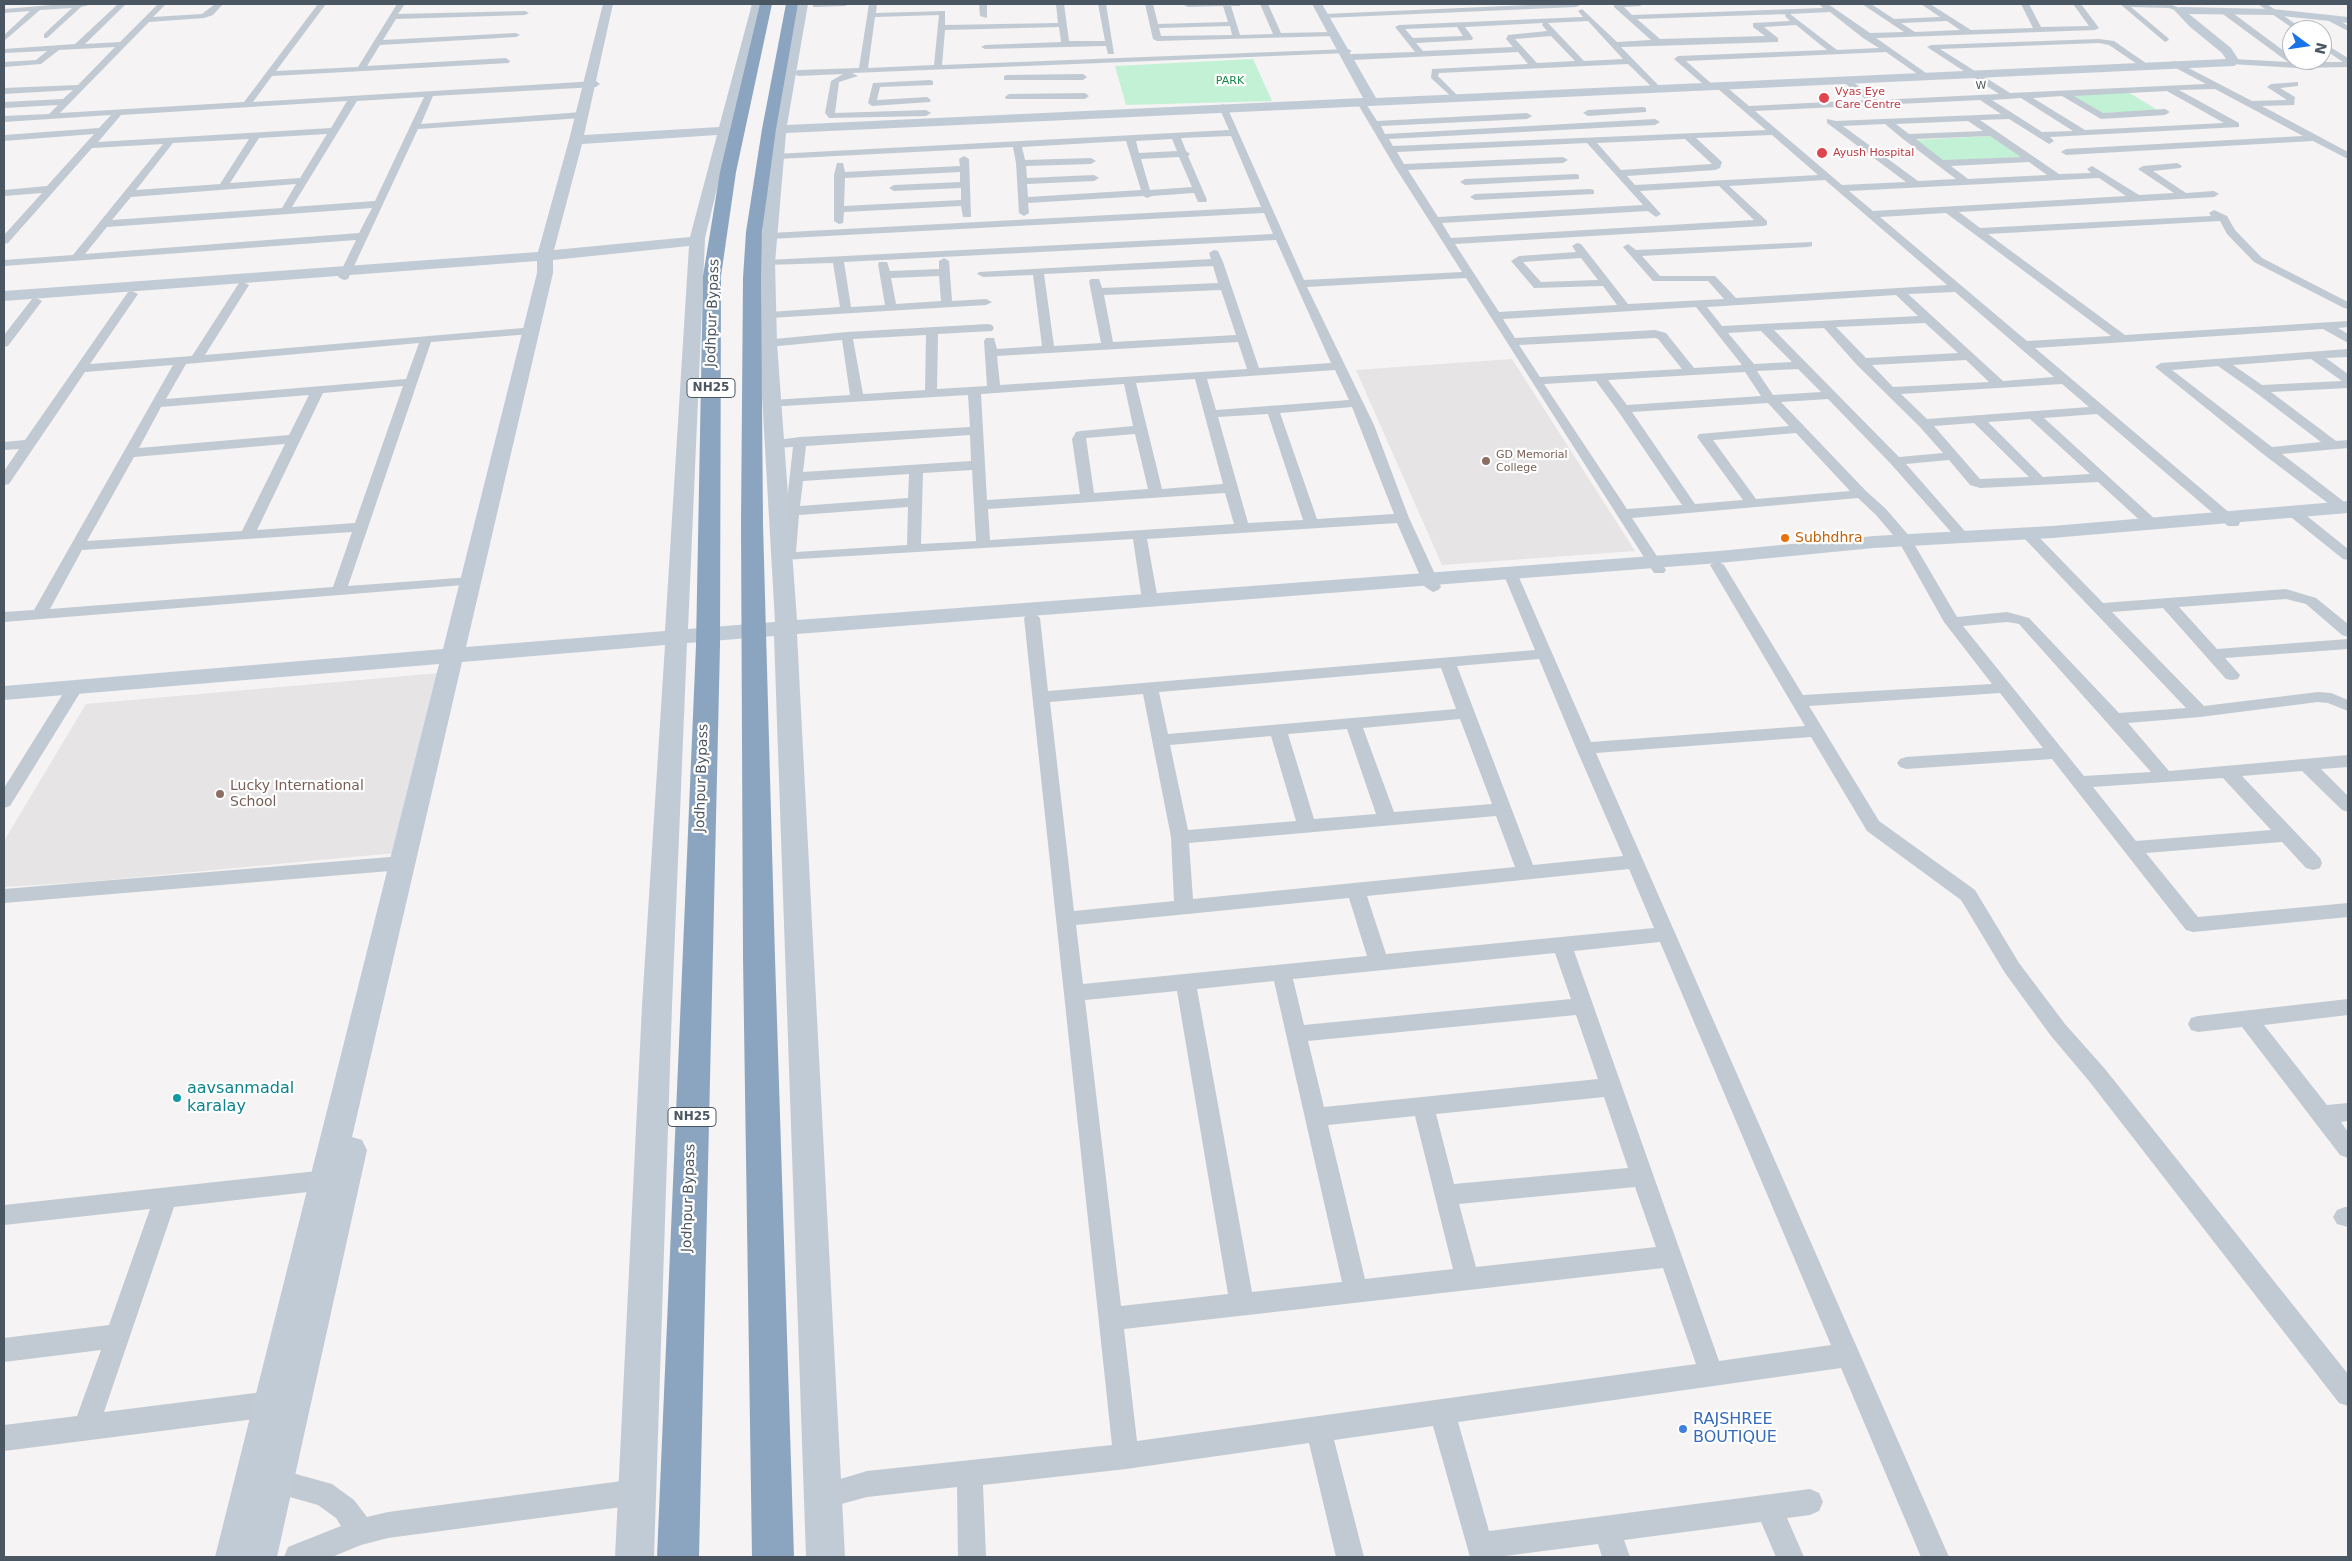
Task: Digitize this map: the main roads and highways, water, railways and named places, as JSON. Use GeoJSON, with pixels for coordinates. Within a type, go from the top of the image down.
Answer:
{"type":"FeatureCollection","features":[{"type":"Feature","properties":{"kind":"highway","name":"Jodhpur Bypass"},"geometry":{"type":"LineString","coordinates":[[678,1557],[708,645],[712,276],[728,172],[766,4]]}},
{"type":"Feature","properties":{"kind":"highway"},"geometry":{"type":"LineString","coordinates":[[773,1557],[759,949],[752,524],[753,255],[770,163],[792,4]]}},
{"type":"Feature","properties":{"kind":"place","name":"Vyas Eye Care Centre"},"geometry":{"type":"Point","coordinates":[1824,98]}},
{"type":"Feature","properties":{"kind":"place","name":"Ayush Hospital"},"geometry":{"type":"Point","coordinates":[1822,153]}},
{"type":"Feature","properties":{"kind":"place","name":"GD Memorial College"},"geometry":{"type":"Point","coordinates":[1486,461]}},
{"type":"Feature","properties":{"kind":"place","name":"Subhdhra"},"geometry":{"type":"Point","coordinates":[1785,538]}},
{"type":"Feature","properties":{"kind":"place","name":"Lucky International School"},"geometry":{"type":"Point","coordinates":[220,794]}},
{"type":"Feature","properties":{"kind":"place","name":"aavsanmadal karalay"},"geometry":{"type":"Point","coordinates":[177,1098]}},
{"type":"Feature","properties":{"kind":"place","name":"RAJSHREE BOUTIQUE"},"geometry":{"type":"Point","coordinates":[1683,1429]}},
{"type":"Feature","properties":{"kind":"park label","name":"PARK"},"geometry":{"type":"Point","coordinates":[1230,81]}}]}
